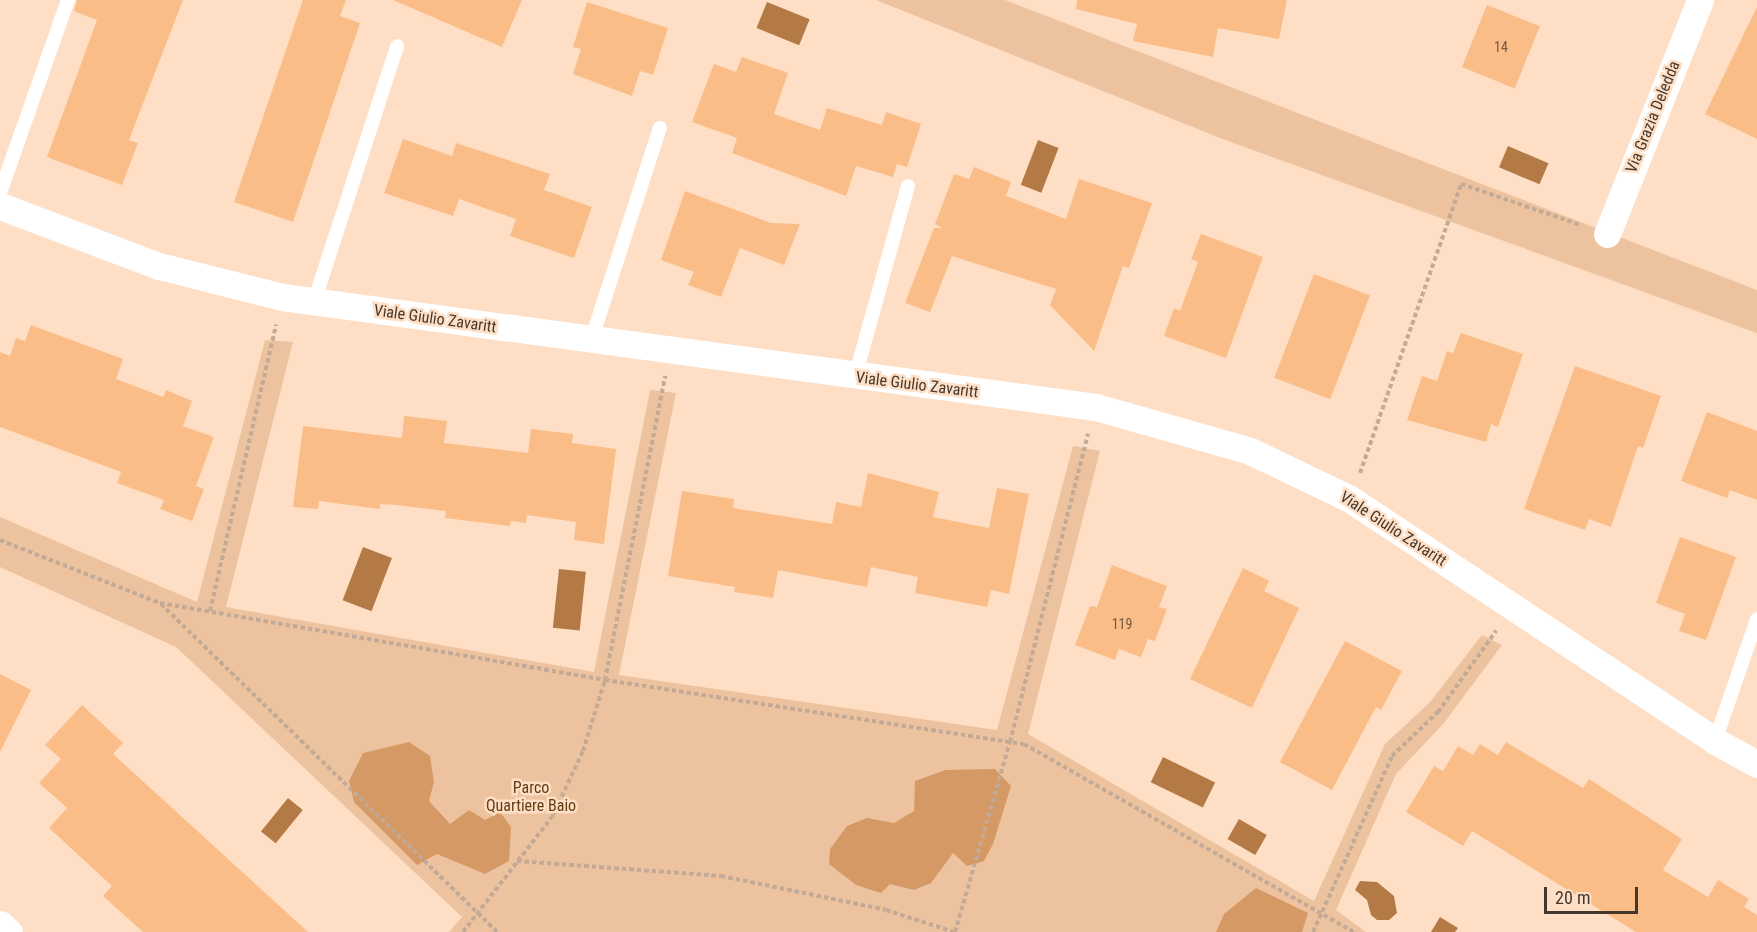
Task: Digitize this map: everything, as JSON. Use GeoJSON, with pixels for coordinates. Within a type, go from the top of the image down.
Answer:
{"type":"FeatureCollection","features":[{"type":"Feature","properties":{"kind":"street","name":"Via Grazia Deledda"},"geometry":{"type":"LineString","coordinates":[[1606,234],[1700,0]]}},
{"type":"Feature","properties":{"kind":"street","name":"Viale Giulio Zavaritt"},"geometry":{"type":"LineString","coordinates":[[0,206],[159,267],[282,297],[591,341],[670,349],[855,377],[1095,407],[1250,452],[1350,499],[1715,741],[1757,764]]}},
{"type":"Feature","properties":{"kind":"street"},"geometry":{"type":"LineString","coordinates":[[0,924],[9,932]]}},
{"type":"Feature","properties":{"kind":"lane"},"geometry":{"type":"LineString","coordinates":[[0,193],[68,0]]}},
{"type":"Feature","properties":{"kind":"lane"},"geometry":{"type":"LineString","coordinates":[[314,302],[397,46]]}},
{"type":"Feature","properties":{"kind":"lane"},"geometry":{"type":"LineString","coordinates":[[591,341],[660,128]]}},
{"type":"Feature","properties":{"kind":"lane"},"geometry":{"type":"LineString","coordinates":[[855,377],[908,186]]}},
{"type":"Feature","properties":{"kind":"lane"},"geometry":{"type":"LineString","coordinates":[[1715,741],[1757,620]]}},
{"type":"Feature","properties":{"kind":"path"},"geometry":{"type":"LineString","coordinates":[[1350,499],[1461,184],[1606,234]]}},
{"type":"Feature","properties":{"kind":"path"},"geometry":{"type":"LineString","coordinates":[[210,611],[282,297]]}},
{"type":"Feature","properties":{"kind":"path"},"geometry":{"type":"LineString","coordinates":[[463,932],[480,913],[516,861],[552,817],[583,751],[605,680],[670,349]]}},
{"type":"Feature","properties":{"kind":"path"},"geometry":{"type":"LineString","coordinates":[[516,861],[721,876],[886,910],[955,932],[1010,742],[1095,407]]}},
{"type":"Feature","properties":{"kind":"path"},"geometry":{"type":"LineString","coordinates":[[0,540],[160,603],[605,680],[1024,744],[1322,912],[1353,932]]}},
{"type":"Feature","properties":{"kind":"path"},"geometry":{"type":"LineString","coordinates":[[160,603],[497,932]]}},
{"type":"Feature","properties":{"kind":"path"},"geometry":{"type":"LineString","coordinates":[[1313,932],[1392,756],[1438,712],[1511,607]]}},
{"type":"Feature","properties":{"kind":"green space"},"geometry":{"type":"Polygon","coordinates":[[[876,0],[1005,0],[1757,290],[1757,333],[1220,138],[876,0]]]}},
{"type":"Feature","properties":{"kind":"green space","name":"Parco Quartiere Baio"},"geometry":{"type":"Polygon","coordinates":[[[265,340],[293,342],[226,607],[594,672],[650,390],[676,393],[619,675],[997,730],[1073,446],[1100,451],[1028,734],[1314,901],[1385,744],[1430,702],[1482,635],[1502,645],[1444,723],[1396,774],[1336,910],[1366,932],[449,932],[462,917],[176,647],[0,567],[0,517],[197,602],[265,340]]]}},
{"type":"Feature","properties":{"kind":"shaded area"},"geometry":{"type":"Polygon","coordinates":[[[767,2],[810,19],[799,45],[757,28],[767,2]]]}},
{"type":"Feature","properties":{"kind":"shaded area"},"geometry":{"type":"Polygon","coordinates":[[[1038,140],[1059,148],[1041,193],[1021,185],[1038,140]]]}},
{"type":"Feature","properties":{"kind":"shaded area"},"geometry":{"type":"Polygon","coordinates":[[[1508,146],[1549,163],[1540,184],[1499,167],[1508,146]]]}},
{"type":"Feature","properties":{"kind":"shaded area"},"geometry":{"type":"Polygon","coordinates":[[[363,547],[392,558],[372,611],[343,600],[363,547]]]}},
{"type":"Feature","properties":{"kind":"shaded area"},"geometry":{"type":"Polygon","coordinates":[[[559,569],[586,572],[580,630],[553,628],[559,569]]]}},
{"type":"Feature","properties":{"kind":"shaded area"},"geometry":{"type":"Polygon","coordinates":[[[409,742],[430,756],[434,782],[429,801],[450,824],[469,810],[485,820],[500,812],[511,827],[509,861],[485,874],[437,854],[417,865],[354,802],[349,781],[363,753],[409,742]]]}},
{"type":"Feature","properties":{"kind":"shaded area"},"geometry":{"type":"Polygon","coordinates":[[[1163,757],[1215,782],[1203,808],[1151,782],[1163,757]]]}},
{"type":"Feature","properties":{"kind":"shaded area"},"geometry":{"type":"Polygon","coordinates":[[[995,769],[1011,786],[993,844],[984,861],[967,866],[953,853],[931,883],[914,890],[890,884],[881,893],[856,885],[829,864],[830,849],[847,826],[867,818],[894,823],[914,811],[915,781],[945,770],[995,769]]]}},
{"type":"Feature","properties":{"kind":"shaded area"},"geometry":{"type":"Polygon","coordinates":[[[288,798],[303,810],[276,843],[261,831],[288,798]]]}},
{"type":"Feature","properties":{"kind":"shaded area"},"geometry":{"type":"Polygon","coordinates":[[[1239,819],[1267,835],[1255,855],[1228,839],[1239,819]]]}},
{"type":"Feature","properties":{"kind":"shaded area"},"geometry":{"type":"Polygon","coordinates":[[[1360,881],[1377,882],[1394,896],[1397,913],[1389,920],[1377,920],[1371,915],[1367,900],[1355,890],[1360,881]]]}},
{"type":"Feature","properties":{"kind":"shaded area"},"geometry":{"type":"Polygon","coordinates":[[[1256,888],[1308,913],[1302,932],[1216,932],[1224,914],[1256,888]]]}},
{"type":"Feature","properties":{"kind":"shaded area"},"geometry":{"type":"Polygon","coordinates":[[[1440,917],[1458,928],[1455,932],[1431,932],[1440,917]]]}},
{"type":"Feature","properties":{"kind":"building"},"geometry":{"type":"Polygon","coordinates":[[[77,0],[183,0],[129,140],[138,143],[122,185],[47,157],[97,20],[74,11],[77,0]]]}},
{"type":"Feature","properties":{"kind":"building"},"geometry":{"type":"Polygon","coordinates":[[[303,0],[346,0],[340,16],[360,23],[293,222],[234,202],[303,0]]]}},
{"type":"Feature","properties":{"kind":"building"},"geometry":{"type":"Polygon","coordinates":[[[393,0],[522,0],[502,47],[393,0]]]}},
{"type":"Feature","properties":{"kind":"building"},"geometry":{"type":"Polygon","coordinates":[[[1077,0],[1287,0],[1279,39],[1218,28],[1213,57],[1133,41],[1137,24],[1076,9],[1077,0]]]}},
{"type":"Feature","properties":{"kind":"building"},"geometry":{"type":"Polygon","coordinates":[[[587,2],[668,28],[653,75],[640,71],[632,96],[573,74],[581,49],[573,47],[587,2]]]}},
{"type":"Feature","properties":{"kind":"building"},"geometry":{"type":"Polygon","coordinates":[[[1487,5],[1540,26],[1515,88],[1462,67],[1487,5]]]}},
{"type":"Feature","properties":{"kind":"building"},"geometry":{"type":"Polygon","coordinates":[[[1757,7],[1757,139],[1705,114],[1757,7]]]}},
{"type":"Feature","properties":{"kind":"building"},"geometry":{"type":"Polygon","coordinates":[[[742,57],[788,73],[774,114],[820,130],[827,108],[882,125],[886,112],[921,124],[907,167],[897,164],[893,177],[856,166],[846,196],[732,153],[737,138],[692,122],[714,64],[736,72],[742,57]]]}},
{"type":"Feature","properties":{"kind":"building"},"geometry":{"type":"Polygon","coordinates":[[[403,139],[452,156],[456,143],[550,174],[544,190],[592,207],[574,258],[510,236],[516,219],[459,199],[453,216],[384,193],[403,139]]]}},
{"type":"Feature","properties":{"kind":"building"},"geometry":{"type":"Polygon","coordinates":[[[974,167],[1011,182],[1006,196],[1066,219],[1079,179],[1152,203],[1129,268],[1123,266],[1094,351],[1050,305],[1056,289],[952,256],[930,312],[905,303],[934,228],[942,228],[935,224],[954,174],[969,179],[974,167]]]}},
{"type":"Feature","properties":{"kind":"building"},"geometry":{"type":"Polygon","coordinates":[[[685,191],[771,223],[800,224],[784,265],[740,248],[721,297],[688,285],[694,272],[661,260],[685,191]]]}},
{"type":"Feature","properties":{"kind":"building"},"geometry":{"type":"Polygon","coordinates":[[[1201,234],[1263,257],[1226,358],[1164,336],[1174,308],[1180,311],[1198,262],[1191,259],[1201,234]]]}},
{"type":"Feature","properties":{"kind":"building"},"geometry":{"type":"Polygon","coordinates":[[[1314,274],[1370,296],[1330,399],[1274,378],[1314,274]]]}},
{"type":"Feature","properties":{"kind":"building"},"geometry":{"type":"Polygon","coordinates":[[[31,325],[123,359],[116,379],[163,397],[166,390],[192,401],[183,426],[214,437],[196,486],[204,489],[192,521],[160,509],[164,500],[117,483],[121,472],[0,427],[0,352],[10,356],[16,338],[25,341],[31,325]]]}},
{"type":"Feature","properties":{"kind":"building"},"geometry":{"type":"Polygon","coordinates":[[[1461,333],[1523,354],[1498,427],[1491,424],[1486,442],[1407,420],[1422,376],[1437,381],[1447,351],[1453,353],[1461,333]]]}},
{"type":"Feature","properties":{"kind":"building"},"geometry":{"type":"Polygon","coordinates":[[[1575,366],[1661,396],[1643,448],[1638,446],[1611,527],[1589,519],[1585,530],[1524,509],[1575,366]]]}},
{"type":"Feature","properties":{"kind":"building"},"geometry":{"type":"Polygon","coordinates":[[[1707,412],[1757,431],[1757,500],[1730,490],[1727,498],[1681,481],[1707,412]]]}},
{"type":"Feature","properties":{"kind":"building"},"geometry":{"type":"Polygon","coordinates":[[[404,416],[447,421],[444,443],[528,453],[531,429],[573,434],[572,443],[616,449],[604,544],[574,540],[576,522],[527,515],[526,523],[511,521],[510,526],[445,518],[446,511],[396,505],[380,504],[380,509],[319,501],[318,509],[293,507],[303,426],[402,438],[404,416]]]}},
{"type":"Feature","properties":{"kind":"building"},"geometry":{"type":"Polygon","coordinates":[[[868,473],[939,492],[933,517],[989,528],[997,488],[1029,494],[1009,594],[991,590],[987,607],[915,593],[918,577],[871,567],[867,587],[778,570],[773,598],[734,592],[735,587],[668,576],[682,491],[734,499],[733,508],[832,524],[836,502],[861,507],[868,473]]]}},
{"type":"Feature","properties":{"kind":"building"},"geometry":{"type":"Polygon","coordinates":[[[1680,537],[1736,557],[1706,640],[1679,631],[1685,614],[1656,603],[1680,537]]]}},
{"type":"Feature","properties":{"kind":"building"},"geometry":{"type":"Polygon","coordinates":[[[1112,565],[1167,586],[1159,607],[1167,609],[1155,641],[1148,639],[1141,657],[1119,649],[1115,660],[1075,645],[1090,606],[1097,607],[1112,565]]]}},
{"type":"Feature","properties":{"kind":"building"},"geometry":{"type":"Polygon","coordinates":[[[1243,568],[1269,581],[1264,591],[1299,608],[1252,708],[1190,679],[1243,568]]]}},
{"type":"Feature","properties":{"kind":"building"},"geometry":{"type":"Polygon","coordinates":[[[1345,641],[1402,671],[1381,710],[1376,707],[1332,790],[1280,762],[1345,641]]]}},
{"type":"Feature","properties":{"kind":"building"},"geometry":{"type":"Polygon","coordinates":[[[0,674],[31,690],[0,752],[0,674]]]}},
{"type":"Feature","properties":{"kind":"building"},"geometry":{"type":"Polygon","coordinates":[[[82,705],[123,743],[113,754],[308,932],[143,932],[103,896],[112,886],[49,828],[67,808],[39,783],[61,759],[45,745],[82,705]]]}},
{"type":"Feature","properties":{"kind":"building"},"geometry":{"type":"Polygon","coordinates":[[[1506,742],[1583,788],[1589,779],[1682,839],[1663,870],[1708,897],[1718,880],[1749,899],[1744,907],[1757,915],[1757,932],[1636,932],[1472,831],[1463,846],[1406,812],[1434,766],[1443,771],[1458,746],[1473,755],[1480,744],[1498,755],[1506,742]]]}}]}
